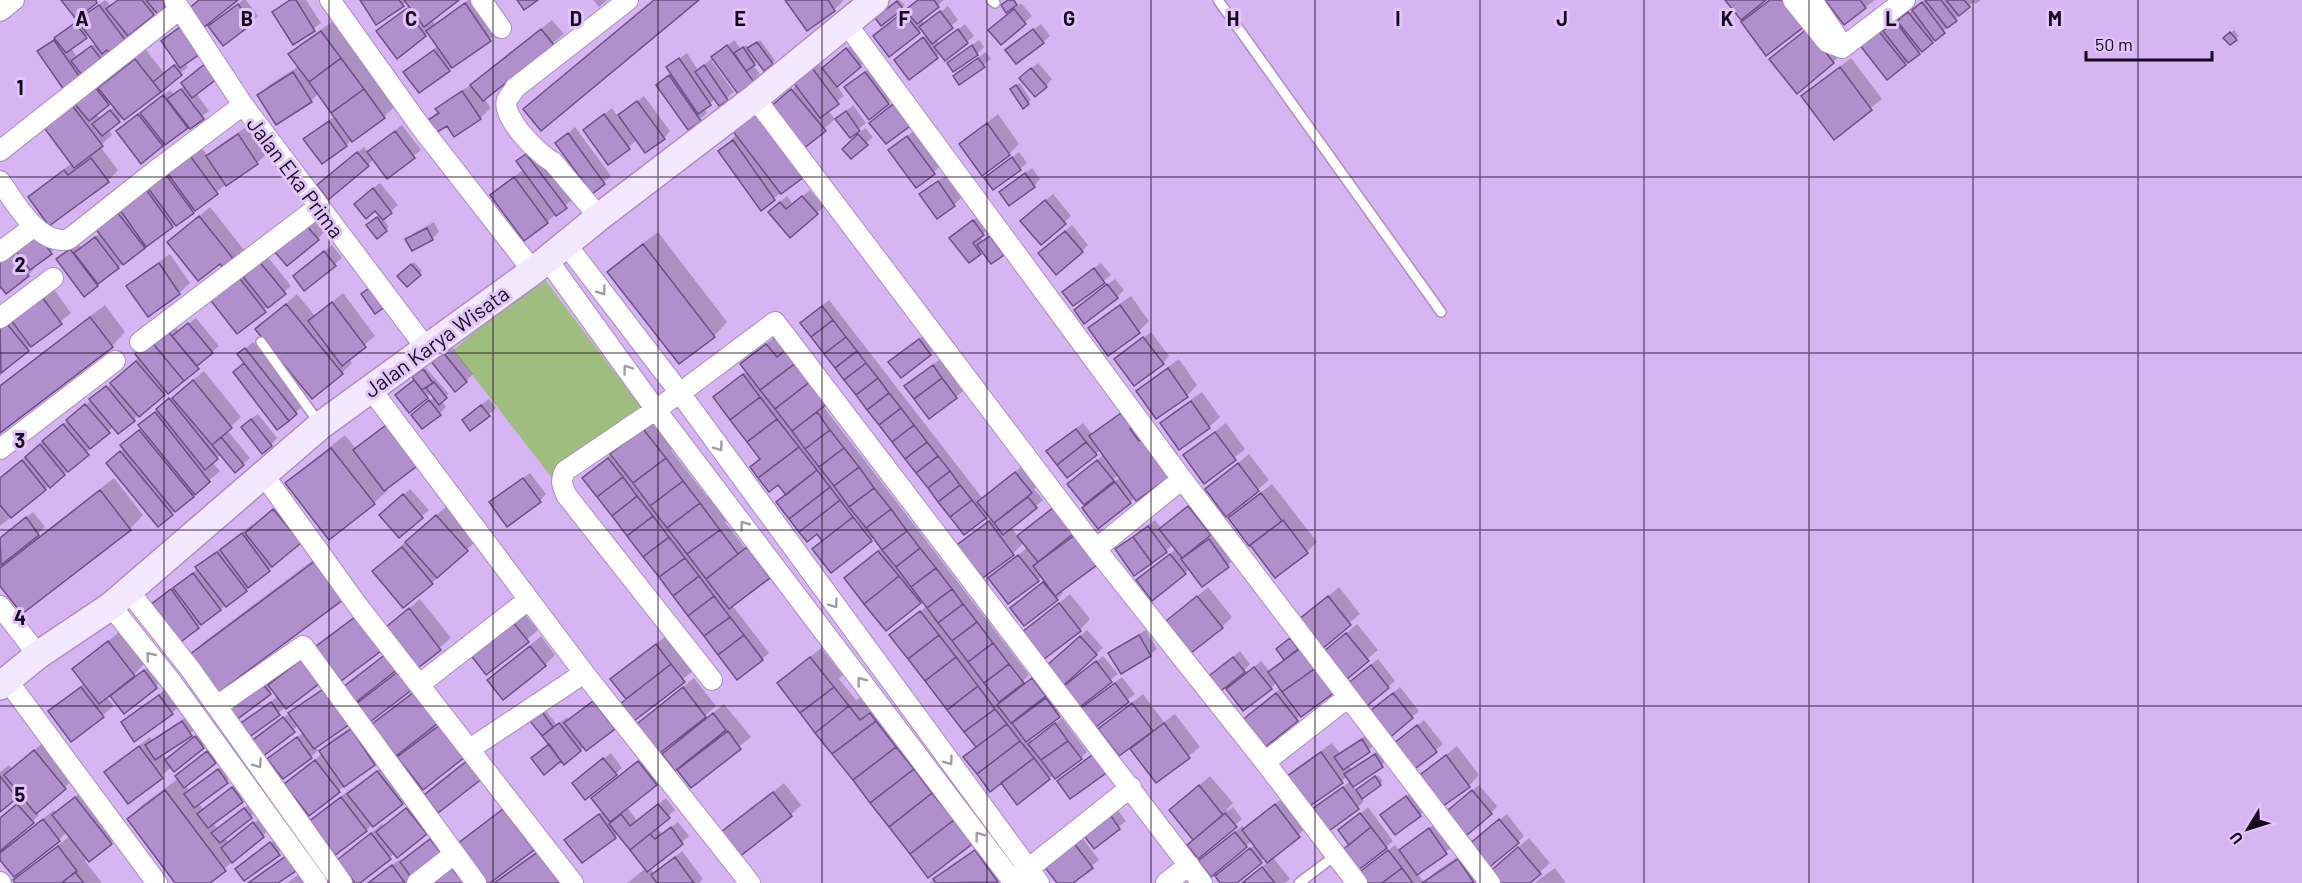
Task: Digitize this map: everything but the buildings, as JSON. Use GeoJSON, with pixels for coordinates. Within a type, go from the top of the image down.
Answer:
{"type":"FeatureCollection","features":[{"type":"Feature","properties":{"kind":"street"},"geometry":{"type":"LineString","coordinates":[[0,11],[14,0]]}},
{"type":"Feature","properties":{"kind":"street"},"geometry":{"type":"LineString","coordinates":[[330,0],[420,126],[680,393],[1021,880]]}},
{"type":"Feature","properties":{"kind":"street"},"geometry":{"type":"LineString","coordinates":[[481,0],[501,28]]}},
{"type":"Feature","properties":{"kind":"street"},"geometry":{"type":"LineString","coordinates":[[596,220],[547,168],[544,158],[514,124],[508,113],[507,101],[515,88],[628,0]]}},
{"type":"Feature","properties":{"kind":"street","name":"Jalan Karya Wisata"},"geometry":{"type":"LineString","coordinates":[[4,683],[38,655],[119,598],[321,425],[549,258],[756,98],[875,0]]}},
{"type":"Feature","properties":{"kind":"street"},"geometry":{"type":"LineString","coordinates":[[1793,0],[1827,42],[1842,48]]}},
{"type":"Feature","properties":{"kind":"street"},"geometry":{"type":"LineString","coordinates":[[1812,0],[1837,34],[1842,48]]}},
{"type":"Feature","properties":{"kind":"street"},"geometry":{"type":"LineString","coordinates":[[1842,48],[1905,0]]}},
{"type":"Feature","properties":{"kind":"street"},"geometry":{"type":"LineString","coordinates":[[0,151],[177,4]]}},
{"type":"Feature","properties":{"kind":"street","name":"Jalan Eka Prima"},"geometry":{"type":"LineString","coordinates":[[177,4],[243,105],[426,348]]}},
{"type":"Feature","properties":{"kind":"street"},"geometry":{"type":"LineString","coordinates":[[846,23],[1182,479],[1490,883]]}},
{"type":"Feature","properties":{"kind":"street"},"geometry":{"type":"LineString","coordinates":[[756,98],[1096,549],[1265,762],[1357,883]]}},
{"type":"Feature","properties":{"kind":"street"},"geometry":{"type":"LineString","coordinates":[[0,181],[33,227],[55,240],[69,239],[243,105]]}},
{"type":"Feature","properties":{"kind":"street"},"geometry":{"type":"LineString","coordinates":[[140,342],[318,207]]}},
{"type":"Feature","properties":{"kind":"street"},"geometry":{"type":"LineString","coordinates":[[0,252],[33,227]]}},
{"type":"Feature","properties":{"kind":"street"},"geometry":{"type":"LineString","coordinates":[[549,258],[656,410],[1021,880]]}},
{"type":"Feature","properties":{"kind":"street"},"geometry":{"type":"LineString","coordinates":[[0,318],[53,278]]}},
{"type":"Feature","properties":{"kind":"street"},"geometry":{"type":"LineString","coordinates":[[712,680],[567,496],[561,486],[561,478],[565,471],[656,410],[776,322],[1202,883]]}},
{"type":"Feature","properties":{"kind":"street"},"geometry":{"type":"LineString","coordinates":[[0,449],[115,361]]}},
{"type":"Feature","properties":{"kind":"street"},"geometry":{"type":"LineString","coordinates":[[370,388],[584,673],[750,883]]}},
{"type":"Feature","properties":{"kind":"street"},"geometry":{"type":"LineString","coordinates":[[263,474],[358,606],[573,883]]}},
{"type":"Feature","properties":{"kind":"street"},"geometry":{"type":"LineString","coordinates":[[1096,549],[1182,479]]}},
{"type":"Feature","properties":{"kind":"street"},"geometry":{"type":"LineString","coordinates":[[119,598],[191,669],[342,883]]}},
{"type":"Feature","properties":{"kind":"street"},"geometry":{"type":"LineString","coordinates":[[119,598],[213,742],[317,883]]}},
{"type":"Feature","properties":{"kind":"street"},"geometry":{"type":"LineString","coordinates":[[420,684],[528,600]]}},
{"type":"Feature","properties":{"kind":"street"},"geometry":{"type":"LineString","coordinates":[[0,606],[38,655]]}},
{"type":"Feature","properties":{"kind":"street"},"geometry":{"type":"LineString","coordinates":[[217,706],[303,646],[476,883]]}},
{"type":"Feature","properties":{"kind":"street"},"geometry":{"type":"LineString","coordinates":[[173,684],[191,669]]}},
{"type":"Feature","properties":{"kind":"street"},"geometry":{"type":"LineString","coordinates":[[470,749],[584,673]]}},
{"type":"Feature","properties":{"kind":"street"},"geometry":{"type":"LineString","coordinates":[[4,683],[157,883]]}},
{"type":"Feature","properties":{"kind":"street"},"geometry":{"type":"LineString","coordinates":[[1265,762],[1347,698]]}},
{"type":"Feature","properties":{"kind":"street"},"geometry":{"type":"LineString","coordinates":[[213,742],[232,728]]}},
{"type":"Feature","properties":{"kind":"street"},"geometry":{"type":"LineString","coordinates":[[1021,880],[1131,787]]}},
{"type":"Feature","properties":{"kind":"street"},"geometry":{"type":"LineString","coordinates":[[268,816],[286,803]]}},
{"type":"Feature","properties":{"kind":"street"},"geometry":{"type":"LineString","coordinates":[[417,883],[454,854]]}},
{"type":"Feature","properties":{"kind":"street"},"geometry":{"type":"LineString","coordinates":[[1166,883],[1189,865]]}},
{"type":"Feature","properties":{"kind":"lane"},"geometry":{"type":"LineString","coordinates":[[1218,0],[1441,312]]}},
{"type":"Feature","properties":{"kind":"lane"},"geometry":{"type":"LineString","coordinates":[[261,342],[321,425]]}},
{"type":"Feature","properties":{"kind":"lane"},"geometry":{"type":"LineString","coordinates":[[1299,883],[1336,855]]}},
{"type":"Feature","properties":{"kind":"green space"},"geometry":{"type":"Polygon","coordinates":[[[542,276],[640,406],[552,478],[453,350],[542,276]]]}}]}
